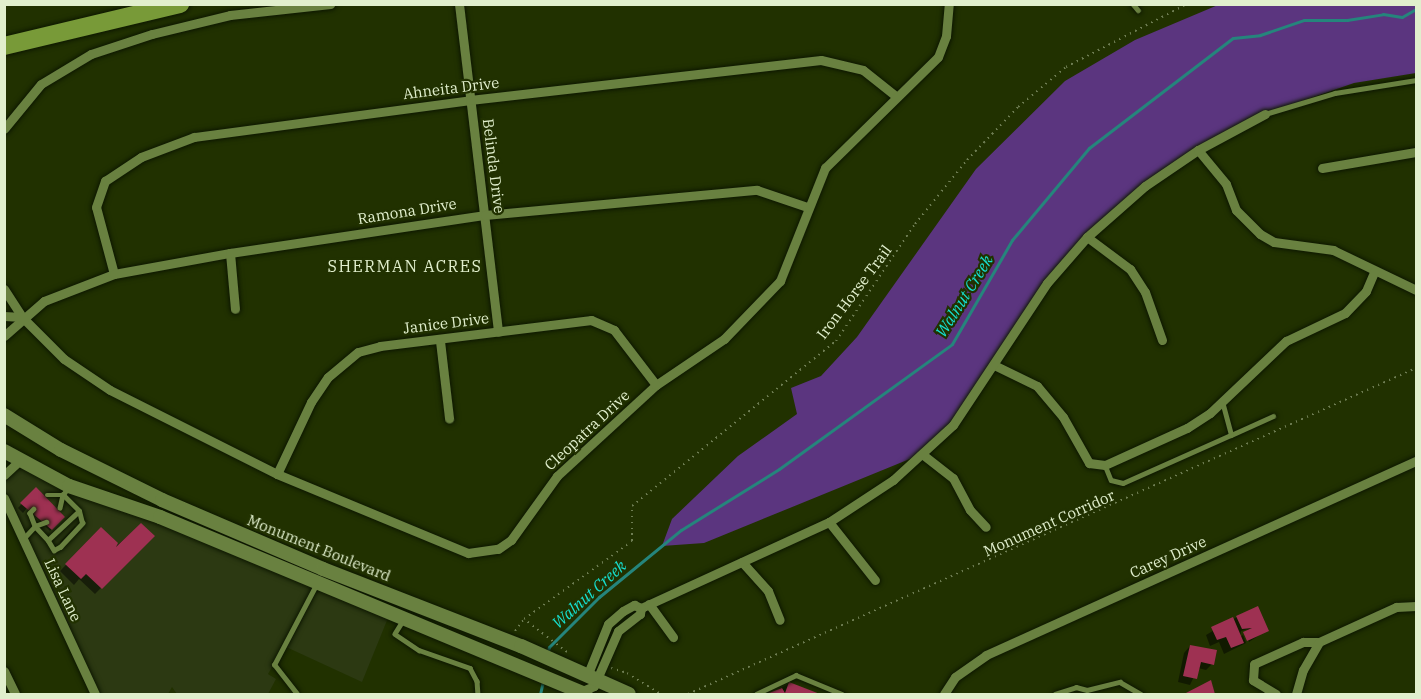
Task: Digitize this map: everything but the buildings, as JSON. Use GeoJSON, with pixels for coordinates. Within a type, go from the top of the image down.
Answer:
{"type":"FeatureCollection","features":[{"type":"Feature","properties":{"kind":"highway"},"geometry":{"type":"LineString","coordinates":[[4,46],[180,4]]}},
{"type":"Feature","properties":{"kind":"main road","name":"Monument Boulevard"},"geometry":{"type":"LineString","coordinates":[[4,415],[61,450],[162,500],[323,569],[515,643],[568,660],[629,694]]}},
{"type":"Feature","properties":{"kind":"main road"},"geometry":{"type":"LineString","coordinates":[[4,451],[66,490],[160,517],[316,585],[517,664],[583,693]]}},
{"type":"Feature","properties":{"kind":"street"},"geometry":{"type":"LineString","coordinates":[[4,129],[41,84],[91,54],[152,34],[230,15],[330,4]]}},
{"type":"Feature","properties":{"kind":"street","name":"Belinda Drive"},"geometry":{"type":"LineString","coordinates":[[459,4],[498,332]]}},
{"type":"Feature","properties":{"kind":"street","name":"Cleopatra Drive"},"geometry":{"type":"LineString","coordinates":[[4,289],[22,317],[64,359],[110,390],[277,474],[468,553],[481,554],[512,540],[557,476],[656,385],[724,339],[780,281],[807,207],[825,168],[939,57],[946,36],[949,4]]}},
{"type":"Feature","properties":{"kind":"street","name":"Ahneita Drive"},"geometry":{"type":"LineString","coordinates":[[114,274],[96,207],[105,181],[141,157],[194,137],[470,100],[821,60],[863,70],[897,97]]}},
{"type":"Feature","properties":{"kind":"street"},"geometry":{"type":"LineString","coordinates":[[583,693],[594,686],[608,624],[634,605],[645,606],[829,522],[892,480],[953,425],[1047,283],[1087,237],[1145,186],[1198,150],[1265,114]]}},
{"type":"Feature","properties":{"kind":"street"},"geometry":{"type":"LineString","coordinates":[[1198,150],[1226,184],[1236,210],[1260,234],[1274,242],[1333,250],[1374,272],[1416,290]]}},
{"type":"Feature","properties":{"kind":"street"},"geometry":{"type":"LineString","coordinates":[[1322,168],[1416,152]]}},
{"type":"Feature","properties":{"kind":"street","name":"Ramona Drive"},"geometry":{"type":"LineString","coordinates":[[4,336],[22,317],[44,301],[114,274],[230,253],[484,215],[757,190],[807,207]]}},
{"type":"Feature","properties":{"kind":"street"},"geometry":{"type":"LineString","coordinates":[[1087,237],[1130,270],[1145,292],[1162,340]]}},
{"type":"Feature","properties":{"kind":"street"},"geometry":{"type":"LineString","coordinates":[[230,253],[235,309]]}},
{"type":"Feature","properties":{"kind":"street"},"geometry":{"type":"LineString","coordinates":[[994,364],[1037,386],[1053,403],[1089,463],[1105,465],[1187,428],[1222,401],[1286,341],[1345,313],[1366,291],[1374,272]]}},
{"type":"Feature","properties":{"kind":"street"},"geometry":{"type":"LineString","coordinates":[[4,316],[22,317]]}},
{"type":"Feature","properties":{"kind":"street","name":"Janice Drive"},"geometry":{"type":"LineString","coordinates":[[277,474],[311,402],[342,364],[358,352],[380,346],[440,341],[591,320],[602,322],[614,330],[656,385]]}},
{"type":"Feature","properties":{"kind":"street"},"geometry":{"type":"LineString","coordinates":[[440,341],[448,418]]}},
{"type":"Feature","properties":{"kind":"street"},"geometry":{"type":"LineString","coordinates":[[922,454],[953,478],[970,510],[986,527]]}},
{"type":"Feature","properties":{"kind":"street"},"geometry":{"type":"LineString","coordinates":[[4,475],[19,461]]}},
{"type":"Feature","properties":{"kind":"street","name":"Carey Drive"},"geometry":{"type":"LineString","coordinates":[[944,694],[955,678],[986,655],[1416,461]]}},
{"type":"Feature","properties":{"kind":"street","name":"Lisa Lane"},"geometry":{"type":"LineString","coordinates":[[4,498],[95,694]]}},
{"type":"Feature","properties":{"kind":"street"},"geometry":{"type":"LineString","coordinates":[[829,522],[875,579]]}},
{"type":"Feature","properties":{"kind":"street"},"geometry":{"type":"LineString","coordinates":[[741,562],[768,591],[780,620]]}},
{"type":"Feature","properties":{"kind":"street"},"geometry":{"type":"LineString","coordinates":[[645,606],[673,637]]}},
{"type":"Feature","properties":{"kind":"street"},"geometry":{"type":"LineString","coordinates":[[596,674],[618,631],[640,614],[645,606]]}},
{"type":"Feature","properties":{"kind":"street"},"geometry":{"type":"LineString","coordinates":[[1276,694],[1253,680],[1254,664],[1303,642],[1319,642],[1396,607],[1416,606]]}},
{"type":"Feature","properties":{"kind":"street"},"geometry":{"type":"LineString","coordinates":[[1296,694],[1303,670],[1319,642]]}},
{"type":"Feature","properties":{"kind":"street"},"geometry":{"type":"LineString","coordinates":[[4,671],[15,694]]}},
{"type":"Feature","properties":{"kind":"lane"},"geometry":{"type":"LineString","coordinates":[[1133,4],[1138,10]]}},
{"type":"Feature","properties":{"kind":"lane"},"geometry":{"type":"LineString","coordinates":[[1265,114],[1335,93],[1416,80]]}},
{"type":"Feature","properties":{"kind":"lane"},"geometry":{"type":"LineString","coordinates":[[1222,401],[1231,435]]}},
{"type":"Feature","properties":{"kind":"lane"},"geometry":{"type":"LineString","coordinates":[[1105,465],[1111,480],[1123,483],[1273,416]]}},
{"type":"Feature","properties":{"kind":"lane"},"geometry":{"type":"LineString","coordinates":[[47,495],[66,490]]}},
{"type":"Feature","properties":{"kind":"lane"},"geometry":{"type":"LineString","coordinates":[[60,508],[66,490]]}},
{"type":"Feature","properties":{"kind":"lane"},"geometry":{"type":"LineString","coordinates":[[34,509],[30,513],[35,526],[54,550],[60,547],[82,523],[79,511],[66,490]]}},
{"type":"Feature","properties":{"kind":"lane"},"geometry":{"type":"LineString","coordinates":[[48,540],[79,511]]}},
{"type":"Feature","properties":{"kind":"lane"},"geometry":{"type":"LineString","coordinates":[[23,539],[35,526],[46,522]]}},
{"type":"Feature","properties":{"kind":"lane"},"geometry":{"type":"LineString","coordinates":[[297,694],[274,665],[316,585]]}},
{"type":"Feature","properties":{"kind":"lane"},"geometry":{"type":"LineString","coordinates":[[404,619],[395,633],[419,650],[470,668],[477,681],[478,694]]}},
{"type":"Feature","properties":{"kind":"lane"},"geometry":{"type":"LineString","coordinates":[[756,694],[796,675],[842,694]]}},
{"type":"Feature","properties":{"kind":"lane"},"geometry":{"type":"LineString","coordinates":[[1055,694],[1076,687],[1087,690],[1120,682],[1140,694]]}},
{"type":"Feature","properties":{"kind":"path","name":"Iron Horse Trail"},"geometry":{"type":"LineString","coordinates":[[515,643],[524,619],[632,541],[632,506],[836,341],[915,224],[967,160],[1018,107],[1066,67],[1187,4]]}},
{"type":"Feature","properties":{"kind":"path","name":"Monument Corridor"},"geometry":{"type":"LineString","coordinates":[[688,694],[1416,368]]}},
{"type":"Feature","properties":{"kind":"path"},"geometry":{"type":"LineString","coordinates":[[524,619],[542,633],[568,660]]}},
{"type":"Feature","properties":{"kind":"path"},"geometry":{"type":"LineString","coordinates":[[596,674],[619,669],[661,694]]}},
{"type":"Feature","properties":{"kind":"shaded area"},"geometry":{"type":"Polygon","coordinates":[[[1218,5],[1416,5],[1416,73],[1354,83],[1265,114],[1145,186],[1047,283],[953,425],[922,454],[704,543],[662,546],[672,519],[738,456],[797,414],[791,388],[821,376],[857,337],[976,169],[1065,81],[1135,40],[1218,5]]]}},
{"type":"Feature","properties":{"kind":"shaded area"},"geometry":{"type":"Polygon","coordinates":[[[19,461],[390,613],[362,682],[284,646],[268,674],[276,679],[268,694],[177,694],[172,687],[168,694],[95,694],[5,498],[4,475],[19,461]]]}},
{"type":"Feature","properties":{"kind":"waterway","name":"Walnut Creek"},"geometry":{"type":"LineString","coordinates":[[547,654],[549,647],[599,597],[681,530],[779,469],[952,344],[1012,240],[1089,148],[1233,38],[1260,35],[1304,20],[1347,20],[1383,14],[1402,17],[1416,9]]}},
{"type":"Feature","properties":{"kind":"waterway","name":"Walnut Creek"},"geometry":{"type":"LineString","coordinates":[[540,694],[543,681]]}},
{"type":"Feature","properties":{"kind":"district","name":"SHERMAN ACRES"},"geometry":{"type":"Point","coordinates":[405,266]}}]}
